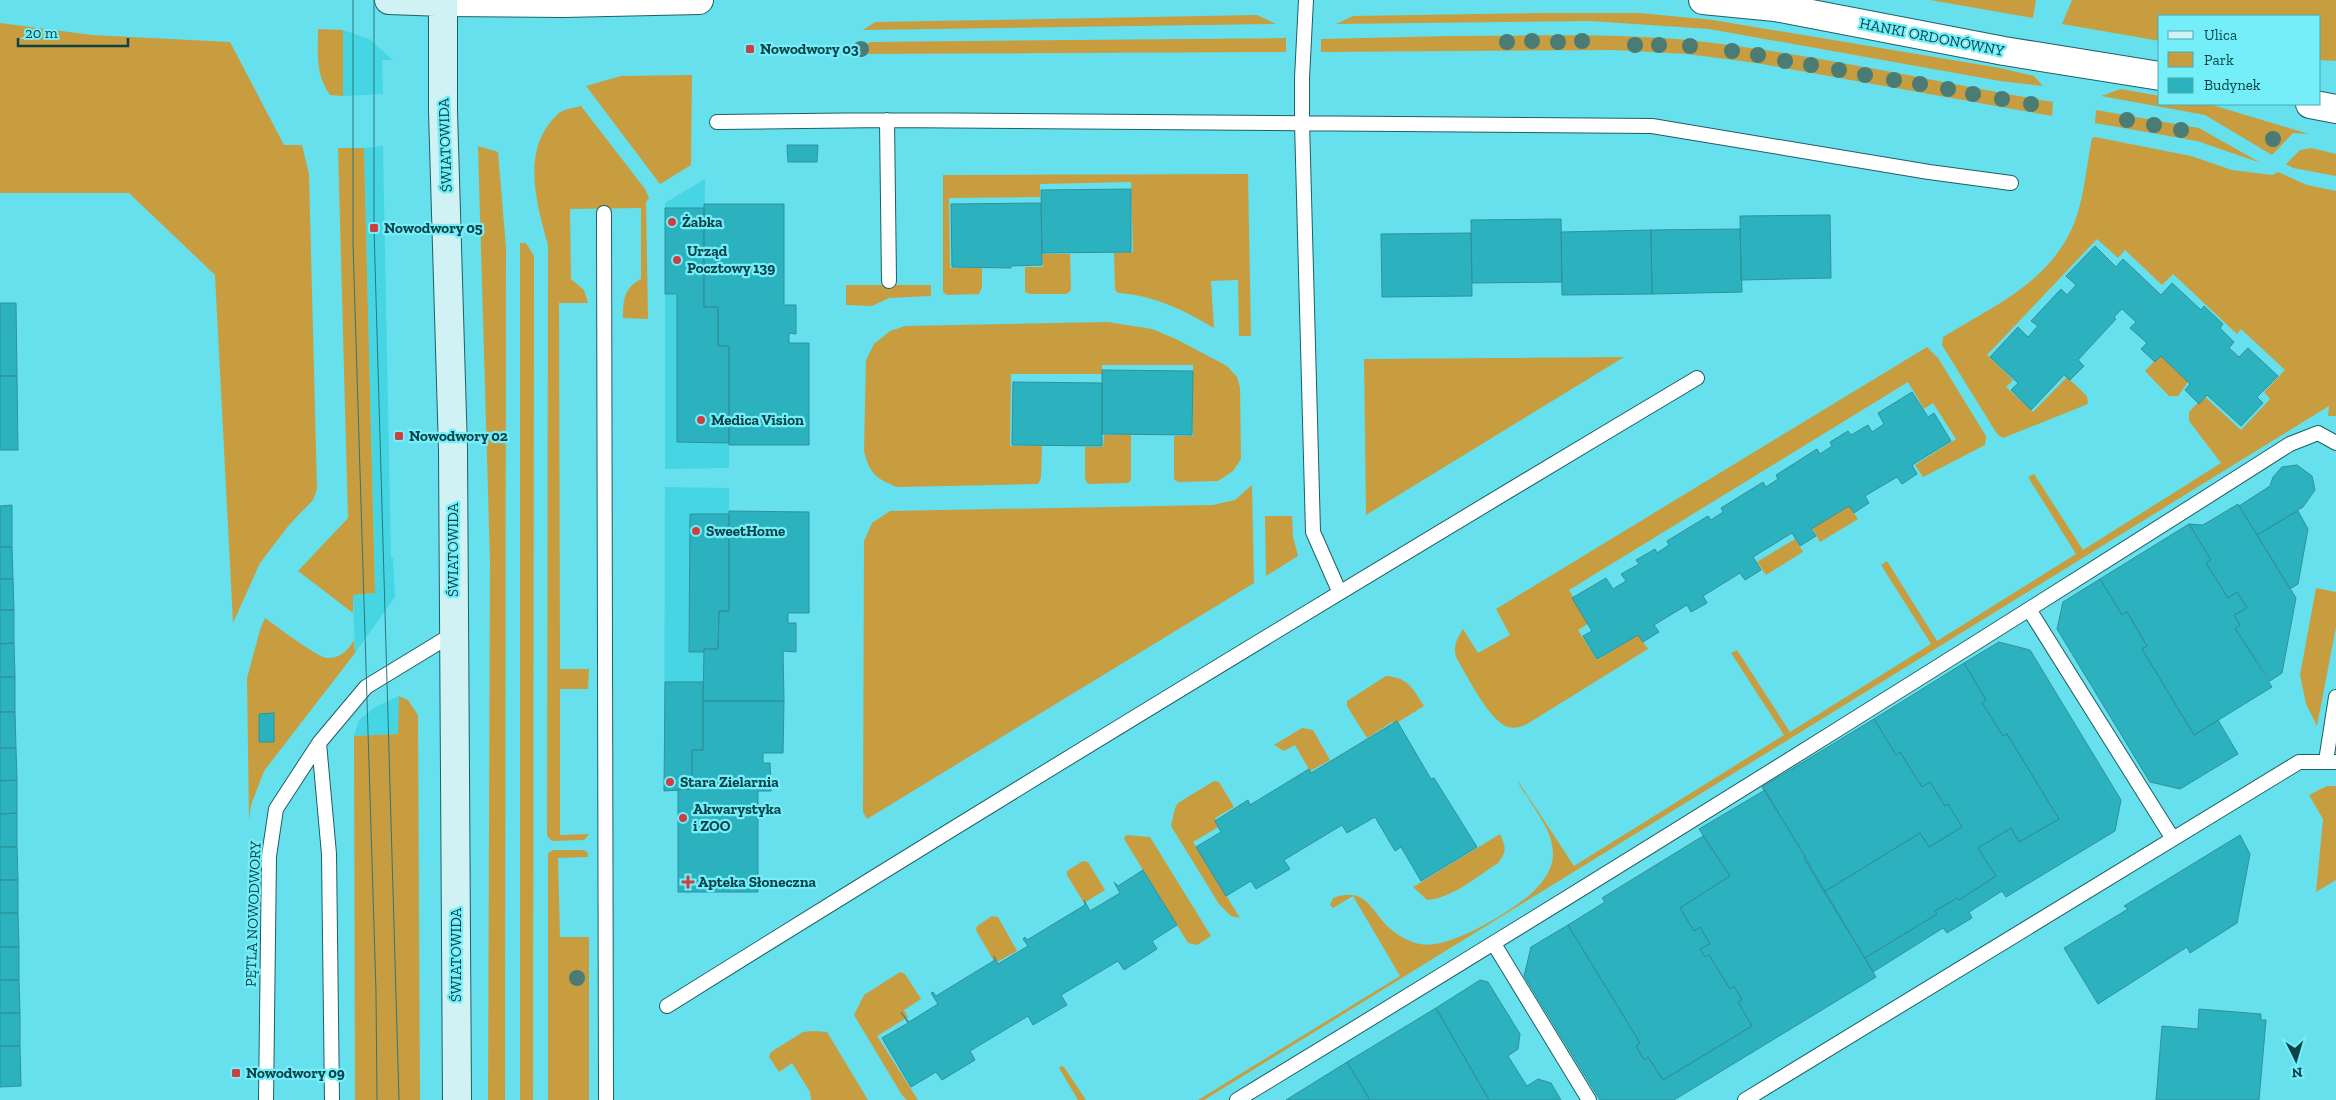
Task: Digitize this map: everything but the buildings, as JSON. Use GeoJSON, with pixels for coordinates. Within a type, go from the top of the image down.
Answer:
{"type":"FeatureCollection","features":[{"type":"Feature","properties":{"kind":"street"},"geometry":{"type":"LineString","coordinates":[[389,0],[563,3],[699,0]]}},
{"type":"Feature","properties":{"kind":"street","name":"HANKI ORDONÓWNY"},"geometry":{"type":"LineString","coordinates":[[1704,0],[1775,7],[2004,51],[2158,76]]}},
{"type":"Feature","properties":{"kind":"street","name":"ŚWIATOWIDA"},"geometry":{"type":"LineString","coordinates":[[443,1],[443,111],[453,450],[457,1100]]}},
{"type":"Feature","properties":{"kind":"street"},"geometry":{"type":"LineString","coordinates":[[2315,105],[2336,109]]}},
{"type":"Feature","properties":{"kind":"lane"},"geometry":{"type":"LineString","coordinates":[[1306,0],[1302,122],[1313,532],[1339,591]]}},
{"type":"Feature","properties":{"kind":"lane"},"geometry":{"type":"LineString","coordinates":[[888,120],[889,281]]}},
{"type":"Feature","properties":{"kind":"lane"},"geometry":{"type":"LineString","coordinates":[[717,122],[888,120],[1652,126],[1929,172],[2011,183]]}},
{"type":"Feature","properties":{"kind":"lane"},"geometry":{"type":"LineString","coordinates":[[604,213],[606,1100]]}},
{"type":"Feature","properties":{"kind":"lane"},"geometry":{"type":"LineString","coordinates":[[667,1006],[1339,591],[1697,378]]}},
{"type":"Feature","properties":{"kind":"lane"},"geometry":{"type":"LineString","coordinates":[[1237,1100],[1494,944],[2030,611],[2290,444],[2318,433],[2336,443]]}},
{"type":"Feature","properties":{"kind":"lane"},"geometry":{"type":"LineString","coordinates":[[2030,611],[2173,839]]}},
{"type":"Feature","properties":{"kind":"lane","name":"PĘTLA NOWODWORY"},"geometry":{"type":"LineString","coordinates":[[266,1100],[270,856],[276,809],[319,743],[366,687],[453,634]]}},
{"type":"Feature","properties":{"kind":"lane"},"geometry":{"type":"LineString","coordinates":[[1745,1100],[2298,762],[2331,762],[2336,697]]}},
{"type":"Feature","properties":{"kind":"lane"},"geometry":{"type":"LineString","coordinates":[[319,743],[329,854],[332,1100]]}},
{"type":"Feature","properties":{"kind":"lane"},"geometry":{"type":"LineString","coordinates":[[1494,944],[1589,1100]]}},
{"type":"Feature","properties":{"kind":"shaded area"},"geometry":{"type":"Polygon","coordinates":[[[343,30],[369,39],[393,60],[382,60],[383,94],[343,96],[343,30]]]}},
{"type":"Feature","properties":{"kind":"shaded area"},"geometry":{"type":"Polygon","coordinates":[[[383,146],[391,558],[393,558],[395,597],[355,653],[353,595],[375,593],[364,148],[383,146]]]}},
{"type":"Feature","properties":{"kind":"shaded area"},"geometry":{"type":"Polygon","coordinates":[[[705,179],[704,306],[729,346],[729,468],[665,469],[665,203],[705,179]]]}},
{"type":"Feature","properties":{"kind":"shaded area"},"geometry":{"type":"Polygon","coordinates":[[[665,487],[729,488],[729,564],[704,649],[703,703],[678,791],[664,791],[665,487]]]}},
{"type":"Feature","properties":{"kind":"shaded area"},"geometry":{"type":"Polygon","coordinates":[[[399,696],[399,734],[354,736],[359,720],[375,707],[399,696]]]}},
{"type":"Feature","properties":{"kind":"green space"},"geometry":{"type":"Polygon","coordinates":[[[1930,0],[2036,0],[2033,18],[1930,0]]]}},
{"type":"Feature","properties":{"kind":"green space"},"geometry":{"type":"Polygon","coordinates":[[[2072,0],[2336,0],[2336,61],[2321,60],[2321,15],[2158,15],[2158,41],[2062,24],[2072,0]]]}},
{"type":"Feature","properties":{"kind":"green space"},"geometry":{"type":"Polygon","coordinates":[[[1639,13],[1713,20],[2000,68],[2034,76],[2043,86],[2000,81],[1709,29],[1590,21],[1336,24],[1353,16],[1639,13]]]}},
{"type":"Feature","properties":{"kind":"green space"},"geometry":{"type":"Polygon","coordinates":[[[1257,15],[1276,24],[863,30],[875,22],[1257,15]]]}},
{"type":"Feature","properties":{"kind":"green space"},"geometry":{"type":"Polygon","coordinates":[[[0,23],[92,35],[230,42],[284,145],[302,145],[309,174],[317,489],[313,500],[289,525],[260,563],[233,623],[215,275],[129,193],[0,193],[0,23]]]}},
{"type":"Feature","properties":{"kind":"green space"},"geometry":{"type":"Polygon","coordinates":[[[318,29],[343,30],[343,96],[330,95],[322,79],[318,64],[318,29]]]}},
{"type":"Feature","properties":{"kind":"green space"},"geometry":{"type":"Polygon","coordinates":[[[1450,36],[1615,36],[1714,43],[1842,63],[2053,102],[2052,116],[1756,63],[1687,54],[1614,50],[1321,52],[1321,39],[1450,36]]]}},
{"type":"Feature","properties":{"kind":"green space"},"geometry":{"type":"Polygon","coordinates":[[[1286,38],[1286,52],[848,54],[871,42],[1286,38]]]}},
{"type":"Feature","properties":{"kind":"green space"},"geometry":{"type":"Polygon","coordinates":[[[692,75],[691,165],[660,184],[586,86],[621,76],[692,75]]]}},
{"type":"Feature","properties":{"kind":"green space"},"geometry":{"type":"Polygon","coordinates":[[[2121,89],[2158,96],[2158,105],[2212,105],[2309,134],[2293,133],[2272,155],[2205,115],[2101,96],[2121,89]]]}},
{"type":"Feature","properties":{"kind":"green space"},"geometry":{"type":"Polygon","coordinates":[[[581,106],[645,189],[649,198],[646,202],[648,319],[623,318],[623,306],[626,295],[631,286],[641,279],[641,208],[570,209],[571,279],[584,290],[588,303],[559,303],[560,669],[589,669],[588,689],[560,689],[560,835],[589,834],[584,840],[552,841],[547,836],[548,245],[539,211],[534,176],[539,142],[547,127],[559,113],[581,106]]]}},
{"type":"Feature","properties":{"kind":"green space"},"geometry":{"type":"Polygon","coordinates":[[[2096,110],[2199,128],[2261,163],[2197,141],[2095,123],[2096,110]]]}},
{"type":"Feature","properties":{"kind":"green space"},"geometry":{"type":"Polygon","coordinates":[[[2095,137],[2191,156],[2232,170],[2272,175],[2278,172],[2307,185],[2336,191],[2336,416],[2328,416],[2329,406],[1204,1100],[1198,1100],[1400,976],[1353,896],[1333,908],[1330,905],[1333,898],[1344,895],[1352,895],[1359,897],[1398,935],[1416,943],[1432,945],[1463,935],[1497,918],[1534,891],[1550,869],[1553,859],[1552,846],[1548,831],[1518,781],[1574,866],[1784,735],[1731,653],[1737,650],[1790,732],[1931,644],[1881,565],[1887,561],[1937,641],[2076,554],[2028,477],[2034,474],[2083,550],[2221,463],[2189,421],[2189,412],[2204,396],[2241,430],[2270,399],[2264,392],[2285,370],[2241,329],[2237,334],[2173,274],[2162,285],[2125,250],[2118,258],[2097,239],[1987,355],[2013,380],[2006,387],[2033,412],[2067,377],[2087,396],[2088,404],[2003,438],[1997,434],[1942,345],[1943,337],[2020,290],[2052,260],[2065,242],[2075,221],[2083,191],[2092,138],[2095,137]]]}},
{"type":"Feature","properties":{"kind":"green space"},"geometry":{"type":"Polygon","coordinates":[[[478,146],[498,152],[506,248],[505,1100],[488,1100],[490,561],[478,146]]]}},
{"type":"Feature","properties":{"kind":"green space"},"geometry":{"type":"Polygon","coordinates":[[[338,148],[364,148],[375,593],[353,595],[353,613],[298,571],[348,518],[338,148]]]}},
{"type":"Feature","properties":{"kind":"green space"},"geometry":{"type":"Polygon","coordinates":[[[2311,148],[2336,154],[2336,176],[2293,168],[2286,164],[2300,150],[2311,148]]]}},
{"type":"Feature","properties":{"kind":"green space"},"geometry":{"type":"Polygon","coordinates":[[[1248,174],[1251,336],[1239,336],[1238,280],[1211,281],[1214,328],[1168,304],[1131,294],[1118,293],[1115,290],[1114,253],[1133,252],[1131,182],[1040,184],[1040,197],[949,198],[950,268],[982,268],[982,287],[979,294],[947,295],[943,292],[943,175],[1248,174]]]}},
{"type":"Feature","properties":{"kind":"green space"},"geometry":{"type":"Polygon","coordinates":[[[520,243],[526,243],[534,256],[533,1100],[520,1100],[520,243]]]}},
{"type":"Feature","properties":{"kind":"green space"},"geometry":{"type":"Polygon","coordinates":[[[1042,254],[1070,254],[1071,290],[1067,294],[1030,294],[1025,292],[1025,267],[1043,267],[1042,254]]]}},
{"type":"Feature","properties":{"kind":"green space"},"geometry":{"type":"Polygon","coordinates":[[[846,285],[931,285],[931,296],[889,298],[872,306],[846,305],[846,285]]]}},
{"type":"Feature","properties":{"kind":"green space"},"geometry":{"type":"Polygon","coordinates":[[[1108,322],[1152,329],[1176,339],[1227,366],[1237,377],[1240,388],[1241,459],[1233,471],[1218,481],[1178,482],[1174,479],[1174,436],[1193,436],[1193,365],[1102,365],[1102,374],[1011,374],[1010,446],[1042,446],[1041,478],[1038,484],[897,487],[879,478],[872,471],[864,451],[866,360],[874,344],[890,331],[905,326],[1108,322]]]}},
{"type":"Feature","properties":{"kind":"green space"},"geometry":{"type":"Polygon","coordinates":[[[1927,347],[1938,358],[1986,436],[1985,445],[1923,477],[1915,465],[1956,439],[1933,403],[1924,409],[1908,382],[1569,590],[1589,623],[1578,630],[1597,660],[1638,635],[1648,649],[1527,724],[1513,728],[1508,727],[1493,716],[1456,657],[1456,643],[1463,629],[1478,653],[1510,635],[1496,609],[1927,347]]]}},
{"type":"Feature","properties":{"kind":"green space"},"geometry":{"type":"Polygon","coordinates":[[[2160,355],[2188,382],[2178,396],[2169,396],[2145,371],[2160,355]]]}},
{"type":"Feature","properties":{"kind":"green space"},"geometry":{"type":"Polygon","coordinates":[[[1624,357],[1366,515],[1364,359],[1624,357]]]}},
{"type":"Feature","properties":{"kind":"green space"},"geometry":{"type":"Polygon","coordinates":[[[1104,435],[1131,435],[1131,480],[1128,483],[1088,484],[1085,479],[1085,447],[1103,447],[1104,435]]]}},
{"type":"Feature","properties":{"kind":"green space"},"geometry":{"type":"Polygon","coordinates":[[[1252,485],[1254,583],[867,819],[863,812],[864,541],[872,523],[890,511],[1213,505],[1235,500],[1252,485]]]}},
{"type":"Feature","properties":{"kind":"green space"},"geometry":{"type":"Polygon","coordinates":[[[1849,506],[1858,519],[1820,542],[1812,528],[1849,506]]]}},
{"type":"Feature","properties":{"kind":"green space"},"geometry":{"type":"Polygon","coordinates":[[[1265,516],[1292,516],[1293,537],[1298,556],[1266,576],[1265,516]]]}},
{"type":"Feature","properties":{"kind":"green space"},"geometry":{"type":"Polygon","coordinates":[[[1795,539],[1803,552],[1766,575],[1757,562],[1795,539]]]}},
{"type":"Feature","properties":{"kind":"green space"},"geometry":{"type":"Polygon","coordinates":[[[2316,588],[2336,592],[2336,627],[2317,726],[2306,704],[2300,675],[2316,588]]]}},
{"type":"Feature","properties":{"kind":"green space"},"geometry":{"type":"Polygon","coordinates":[[[265,618],[305,647],[326,658],[343,654],[354,640],[355,653],[264,771],[251,805],[249,820],[247,678],[265,618]]]}},
{"type":"Feature","properties":{"kind":"green space"},"geometry":{"type":"Polygon","coordinates":[[[1386,676],[1405,681],[1413,689],[1424,706],[1395,724],[1392,722],[1367,738],[1347,706],[1347,701],[1386,676]]]}},
{"type":"Feature","properties":{"kind":"green space"},"geometry":{"type":"Polygon","coordinates":[[[399,696],[408,700],[418,715],[420,1100],[355,1100],[354,736],[398,734],[399,696]]]}},
{"type":"Feature","properties":{"kind":"green space"},"geometry":{"type":"Polygon","coordinates":[[[1302,728],[1313,730],[1330,760],[1310,771],[1295,745],[1284,751],[1274,745],[1302,728]]]}},
{"type":"Feature","properties":{"kind":"green space"},"geometry":{"type":"Polygon","coordinates":[[[1214,781],[1219,782],[1234,807],[1215,818],[1220,826],[1193,842],[1240,918],[1231,916],[1219,904],[1171,826],[1178,803],[1214,781]]]}},
{"type":"Feature","properties":{"kind":"green space"},"geometry":{"type":"Polygon","coordinates":[[[2327,786],[2336,786],[2336,880],[2316,892],[2323,819],[2309,795],[2327,786]]]}},
{"type":"Feature","properties":{"kind":"green space"},"geometry":{"type":"Polygon","coordinates":[[[1500,834],[1505,849],[1501,859],[1464,886],[1446,895],[1427,900],[1413,887],[1500,834]]]}},
{"type":"Feature","properties":{"kind":"green space"},"geometry":{"type":"Polygon","coordinates":[[[1126,835],[1150,837],[1211,936],[1197,945],[1188,943],[1124,839],[1126,835]]]}},
{"type":"Feature","properties":{"kind":"green space"},"geometry":{"type":"Polygon","coordinates":[[[553,850],[584,850],[588,853],[588,857],[558,858],[560,937],[589,937],[589,1100],[548,1100],[548,853],[553,850]]]}},
{"type":"Feature","properties":{"kind":"green space"},"geometry":{"type":"Polygon","coordinates":[[[1083,861],[1088,862],[1105,890],[1084,903],[1067,875],[1067,871],[1083,861]]]}},
{"type":"Feature","properties":{"kind":"green space"},"geometry":{"type":"Polygon","coordinates":[[[992,916],[998,917],[1017,951],[995,963],[976,930],[977,926],[992,916]]]}},
{"type":"Feature","properties":{"kind":"green space"},"geometry":{"type":"Polygon","coordinates":[[[900,972],[905,974],[921,999],[904,1010],[908,1017],[877,1036],[918,1100],[907,1100],[902,1095],[854,1015],[864,995],[900,972]]]}},
{"type":"Feature","properties":{"kind":"green space"},"geometry":{"type":"Polygon","coordinates":[[[803,1032],[827,1032],[868,1100],[811,1100],[810,1092],[792,1063],[779,1072],[769,1057],[771,1052],[803,1032]]]}},
{"type":"Feature","properties":{"kind":"green space"},"geometry":{"type":"Polygon","coordinates":[[[1061,1066],[1064,1067],[1086,1100],[1078,1100],[1059,1068],[1061,1066]]]}},
{"type":"Feature","properties":{"kind":"tram line"},"geometry":{"type":"LineString","coordinates":[[353,0],[353,243],[376,992],[377,1100]]}},
{"type":"Feature","properties":{"kind":"tram line"},"geometry":{"type":"LineString","coordinates":[[374,0],[374,228],[399,1100]]}},
{"type":"Feature","properties":{"kind":"place","name":"Nowodwory 03"},"geometry":{"type":"Point","coordinates":[750,49]}},
{"type":"Feature","properties":{"kind":"place","name":"Żabka"},"geometry":{"type":"Point","coordinates":[672,222]}},
{"type":"Feature","properties":{"kind":"place","name":"Nowodwory 05"},"geometry":{"type":"Point","coordinates":[374,228]}},
{"type":"Feature","properties":{"kind":"place","name":"Urząd Pocztowy 139"},"geometry":{"type":"Point","coordinates":[677,260]}},
{"type":"Feature","properties":{"kind":"place","name":"Medica Vision"},"geometry":{"type":"Point","coordinates":[701,420]}},
{"type":"Feature","properties":{"kind":"place","name":"Nowodwory 02"},"geometry":{"type":"Point","coordinates":[399,436]}},
{"type":"Feature","properties":{"kind":"place","name":"SweetHome"},"geometry":{"type":"Point","coordinates":[696,531]}},
{"type":"Feature","properties":{"kind":"place","name":"Stara Zielarnia"},"geometry":{"type":"Point","coordinates":[670,782]}},
{"type":"Feature","properties":{"kind":"place","name":"Akwarystyka i ZOO"},"geometry":{"type":"Point","coordinates":[683,818]}},
{"type":"Feature","properties":{"kind":"place","name":"Apteka Słoneczna"},"geometry":{"type":"Point","coordinates":[688,882]}},
{"type":"Feature","properties":{"kind":"place","name":"Nowodwory 09"},"geometry":{"type":"Point","coordinates":[236,1073]}}]}
